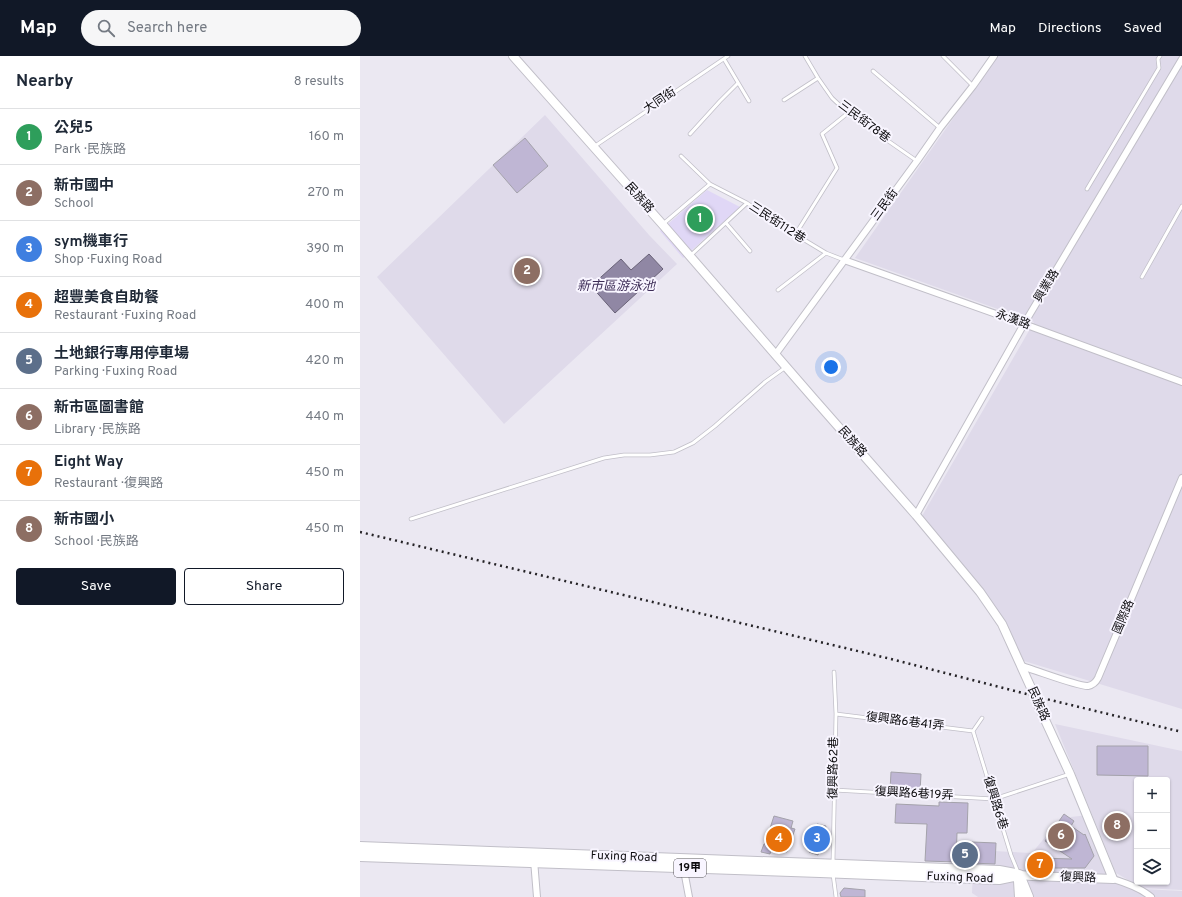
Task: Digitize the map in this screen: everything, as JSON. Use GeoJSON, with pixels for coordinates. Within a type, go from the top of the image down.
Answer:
{"type":"FeatureCollection","features":[{"type":"Feature","properties":{"kind":"main road","name":"Fuxing Road"},"geometry":{"type":"LineString","coordinates":[[360,847],[534,858],[683,864],[999,871],[1019,875]]}},
{"type":"Feature","properties":{"kind":"main road","name":"Fuxing Road"},"geometry":{"type":"LineString","coordinates":[[360,856],[534,858]]}},
{"type":"Feature","properties":{"kind":"main road"},"geometry":{"type":"LineString","coordinates":[[1019,875],[1020,897]]}},
{"type":"Feature","properties":{"kind":"main road"},"geometry":{"type":"LineString","coordinates":[[1019,875],[1028,897]]}},
{"type":"Feature","properties":{"kind":"street","name":"民族路"},"geometry":{"type":"LineString","coordinates":[[513,56],[916,515],[980,592],[1002,624],[1070,774],[1113,879]]}},
{"type":"Feature","properties":{"kind":"street","name":"三民街"},"geometry":{"type":"LineString","coordinates":[[775,354],[994,56]]}},
{"type":"Feature","properties":{"kind":"street","name":"興業路"},"geometry":{"type":"LineString","coordinates":[[916,515],[1024,324],[1182,59]]}},
{"type":"Feature","properties":{"kind":"street","name":"永漢路"},"geometry":{"type":"LineString","coordinates":[[844,260],[1182,382]]}},
{"type":"Feature","properties":{"kind":"street","name":"國際路"},"geometry":{"type":"LineString","coordinates":[[1021,666],[1078,684],[1090,686],[1096,682],[1182,478]]}},
{"type":"Feature","properties":{"kind":"street"},"geometry":{"type":"LineString","coordinates":[[534,858],[537,897]]}},
{"type":"Feature","properties":{"kind":"street"},"geometry":{"type":"LineString","coordinates":[[683,864],[689,897]]}},
{"type":"Feature","properties":{"kind":"street","name":"復興路"},"geometry":{"type":"LineString","coordinates":[[1019,875],[1113,879]]}},
{"type":"Feature","properties":{"kind":"street"},"geometry":{"type":"LineString","coordinates":[[1113,879],[1124,882],[1141,890],[1151,897]]}},
{"type":"Feature","properties":{"kind":"lane","name":"大同街"},"geometry":{"type":"LineString","coordinates":[[593,147],[728,56]]}},
{"type":"Feature","properties":{"kind":"lane","name":"三民街78巷"},"geometry":{"type":"LineString","coordinates":[[805,56],[832,98],[848,112],[917,161]]}},
{"type":"Feature","properties":{"kind":"lane"},"geometry":{"type":"LineString","coordinates":[[943,56],[973,86]]}},
{"type":"Feature","properties":{"kind":"lane"},"geometry":{"type":"LineString","coordinates":[[1087,189],[1159,68],[1158,59],[1160,56]]}},
{"type":"Feature","properties":{"kind":"lane"},"geometry":{"type":"LineString","coordinates":[[724,59],[749,101]]}},
{"type":"Feature","properties":{"kind":"lane"},"geometry":{"type":"LineString","coordinates":[[873,71],[940,128]]}},
{"type":"Feature","properties":{"kind":"lane"},"geometry":{"type":"LineString","coordinates":[[784,100],[818,78]]}},
{"type":"Feature","properties":{"kind":"lane"},"geometry":{"type":"LineString","coordinates":[[690,134],[738,83]]}},
{"type":"Feature","properties":{"kind":"lane"},"geometry":{"type":"LineString","coordinates":[[795,235],[837,168],[822,134],[848,112]]}},
{"type":"Feature","properties":{"kind":"lane","name":"三民街112巷"},"geometry":{"type":"LineString","coordinates":[[681,156],[710,184],[747,203],[795,235],[826,253],[844,260]]}},
{"type":"Feature","properties":{"kind":"lane"},"geometry":{"type":"LineString","coordinates":[[662,224],[710,184]]}},
{"type":"Feature","properties":{"kind":"lane"},"geometry":{"type":"LineString","coordinates":[[690,256],[747,203]]}},
{"type":"Feature","properties":{"kind":"lane"},"geometry":{"type":"LineString","coordinates":[[1142,277],[1182,206]]}},
{"type":"Feature","properties":{"kind":"lane"},"geometry":{"type":"LineString","coordinates":[[726,223],[750,251]]}},
{"type":"Feature","properties":{"kind":"lane"},"geometry":{"type":"LineString","coordinates":[[778,290],[826,253]]}},
{"type":"Feature","properties":{"kind":"lane"},"geometry":{"type":"LineString","coordinates":[[410,519],[604,458],[624,455],[650,455],[674,452],[693,443],[786,367]]}},
{"type":"Feature","properties":{"kind":"lane","name":"復興路62巷"},"geometry":{"type":"LineString","coordinates":[[834,672],[836,714],[833,868],[836,897]]}},
{"type":"Feature","properties":{"kind":"lane","name":"復興路6巷41弄"},"geometry":{"type":"LineString","coordinates":[[836,714],[973,731]]}},
{"type":"Feature","properties":{"kind":"lane"},"geometry":{"type":"LineString","coordinates":[[973,731],[982,718]]}},
{"type":"Feature","properties":{"kind":"lane","name":"復興路6巷"},"geometry":{"type":"LineString","coordinates":[[973,731],[1011,855],[1019,875]]}},
{"type":"Feature","properties":{"kind":"lane"},"geometry":{"type":"LineString","coordinates":[[994,799],[1070,774]]}},
{"type":"Feature","properties":{"kind":"lane","name":"復興路6巷19弄"},"geometry":{"type":"LineString","coordinates":[[834,790],[994,799]]}},
{"type":"Feature","properties":{"kind":"shaded area"},"geometry":{"type":"Polygon","coordinates":[[[997,56],[1182,56],[1182,709],[1024,661],[1005,621],[922,516],[1034,322],[855,258],[997,56]]]}},
{"type":"Feature","properties":{"kind":"shaded area"},"geometry":{"type":"Polygon","coordinates":[[[545,115],[649,235],[677,264],[504,424],[377,277],[545,115]]]}},
{"type":"Feature","properties":{"kind":"shaded area"},"geometry":{"type":"Polygon","coordinates":[[[707,190],[740,207],[683,258],[660,231],[707,190]]]}},
{"type":"Feature","properties":{"kind":"shaded area"},"geometry":{"type":"Polygon","coordinates":[[[1055,724],[1182,751],[1182,890],[1142,888],[1137,885],[1170,885],[1170,777],[1134,777],[1134,883],[1116,873],[1055,724]]]}},
{"type":"Feature","properties":{"kind":"shaded area"},"geometry":{"type":"Polygon","coordinates":[[[1089,815],[1112,873],[1142,889],[1182,891],[1182,897],[978,897],[972,893],[974,850],[1032,853],[1061,818],[1089,815]]]}},
{"type":"Feature","properties":{"kind":"water","name":"新市區游泳池"},"geometry":{"type":"Polygon","coordinates":[[[649,254],[663,269],[615,313],[591,286],[621,259],[631,270],[649,254]]]}},
{"type":"Feature","properties":{"kind":"building"},"geometry":{"type":"Polygon","coordinates":[[[525,138],[548,166],[517,193],[493,165],[525,138]]]}},
{"type":"Feature","properties":{"kind":"building"},"geometry":{"type":"Polygon","coordinates":[[[1097,746],[1148,746],[1148,776],[1097,775],[1097,746]]]}},
{"type":"Feature","properties":{"kind":"building"},"geometry":{"type":"Polygon","coordinates":[[[891,772],[921,774],[920,792],[890,790],[891,772]]]}},
{"type":"Feature","properties":{"kind":"building"},"geometry":{"type":"Polygon","coordinates":[[[939,802],[968,803],[967,833],[957,833],[956,862],[925,861],[927,824],[895,823],[896,804],[939,806],[939,802]]]}},
{"type":"Feature","properties":{"kind":"building"},"geometry":{"type":"Polygon","coordinates":[[[1064,814],[1074,821],[1071,826],[1084,835],[1085,834],[1094,856],[1085,868],[1029,868],[1030,861],[1039,861],[1039,858],[1072,859],[1045,841],[1064,814]]]}},
{"type":"Feature","properties":{"kind":"building"},"geometry":{"type":"Polygon","coordinates":[[[774,816],[793,821],[791,828],[795,829],[787,852],[772,847],[770,854],[761,852],[765,844],[774,816]]]}},
{"type":"Feature","properties":{"kind":"building"},"geometry":{"type":"Polygon","coordinates":[[[817,824],[826,826],[818,855],[809,852],[817,824]]]}},
{"type":"Feature","properties":{"kind":"building"},"geometry":{"type":"Polygon","coordinates":[[[972,842],[996,843],[995,864],[971,863],[972,842]]]}},
{"type":"Feature","properties":{"kind":"building"},"geometry":{"type":"Polygon","coordinates":[[[844,888],[865,890],[865,897],[841,897],[840,893],[844,888]]]}},
{"type":"Feature","properties":{"kind":"railway"},"geometry":{"type":"LineString","coordinates":[[360,532],[891,659],[1182,732]]}},
{"type":"Feature","properties":{"kind":"place","name":"公兒5"},"geometry":{"type":"Point","coordinates":[700,219]}},
{"type":"Feature","properties":{"kind":"place","name":"新市國中"},"geometry":{"type":"Point","coordinates":[527,271]}},
{"type":"Feature","properties":{"kind":"place","name":"新市國小"},"geometry":{"type":"Point","coordinates":[1117,826]}},
{"type":"Feature","properties":{"kind":"place","name":"新市區圖書館"},"geometry":{"type":"Point","coordinates":[1061,836]}},
{"type":"Feature","properties":{"kind":"place","name":"超豐美食自助餐"},"geometry":{"type":"Point","coordinates":[779,839]}},
{"type":"Feature","properties":{"kind":"place","name":"sym機車行"},"geometry":{"type":"Point","coordinates":[817,839]}},
{"type":"Feature","properties":{"kind":"place","name":"土地銀行專用停車場"},"geometry":{"type":"Point","coordinates":[965,855]}},
{"type":"Feature","properties":{"kind":"place","name":"Eight Way"},"geometry":{"type":"Point","coordinates":[1040,865]}}]}
